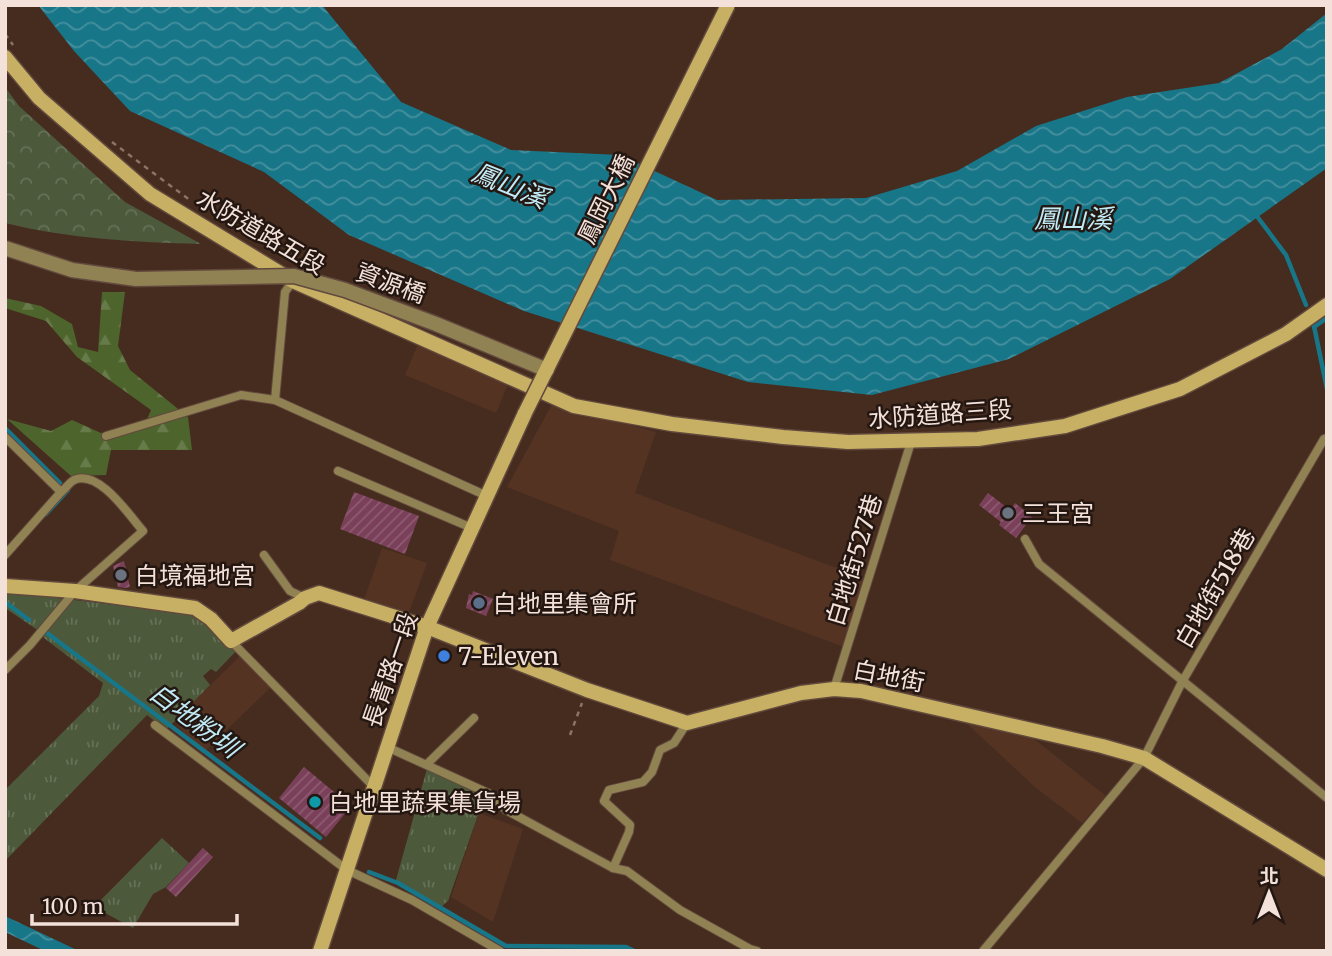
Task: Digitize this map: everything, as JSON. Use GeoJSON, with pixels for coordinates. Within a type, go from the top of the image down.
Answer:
{"type":"FeatureCollection","features":[{"type":"Feature","properties":{"kind":"street","name":"鳳岡大橋"},"geometry":{"type":"LineString","coordinates":[[525,413],[728,5]]}},
{"type":"Feature","properties":{"kind":"street","name":"水防道路五段"},"geometry":{"type":"LineString","coordinates":[[5,57],[40,98],[150,194],[293,281],[534,388]]}},
{"type":"Feature","properties":{"kind":"street","name":"資源橋"},"geometry":{"type":"LineString","coordinates":[[5,248],[72,270],[136,279],[294,276],[371,300],[547,370]]}},
{"type":"Feature","properties":{"kind":"street","name":"水防道路三段"},"geometry":{"type":"LineString","coordinates":[[534,388],[574,406],[672,424],[822,440],[911,442],[978,439],[1065,426],[1180,389],[1286,334],[1327,305]]}},
{"type":"Feature","properties":{"kind":"street","name":"長青路一段"},"geometry":{"type":"LineString","coordinates":[[320,951],[427,627],[525,413]]}},
{"type":"Feature","properties":{"kind":"street"},"geometry":{"type":"LineString","coordinates":[[5,586],[75,591],[195,608],[211,619],[231,641],[305,598],[319,593],[427,627],[587,690],[687,723]]}},
{"type":"Feature","properties":{"kind":"street","name":"白地街"},"geometry":{"type":"LineString","coordinates":[[687,723],[801,693],[834,689],[861,691],[1102,746],[1144,758],[1327,870]]}},
{"type":"Feature","properties":{"kind":"lane"},"geometry":{"type":"LineString","coordinates":[[275,400],[285,292],[293,281]]}},
{"type":"Feature","properties":{"kind":"lane"},"geometry":{"type":"LineString","coordinates":[[106,436],[241,395],[275,400],[487,496]]}},
{"type":"Feature","properties":{"kind":"lane"},"geometry":{"type":"LineString","coordinates":[[5,437],[61,492]]}},
{"type":"Feature","properties":{"kind":"lane","name":"白地街518巷"},"geometry":{"type":"LineString","coordinates":[[983,951],[1144,758],[1182,682],[1325,439]]}},
{"type":"Feature","properties":{"kind":"lane","name":"白地街527巷"},"geometry":{"type":"LineString","coordinates":[[834,689],[911,442]]}},
{"type":"Feature","properties":{"kind":"lane"},"geometry":{"type":"LineString","coordinates":[[338,471],[472,528]]}},
{"type":"Feature","properties":{"kind":"lane"},"geometry":{"type":"LineString","coordinates":[[5,555],[61,492],[74,481],[85,479],[106,488],[143,531],[75,591],[30,645],[5,670]]}},
{"type":"Feature","properties":{"kind":"lane"},"geometry":{"type":"LineString","coordinates":[[1025,539],[1039,564],[1327,798]]}},
{"type":"Feature","properties":{"kind":"lane"},"geometry":{"type":"LineString","coordinates":[[264,555],[290,591],[305,598]]}},
{"type":"Feature","properties":{"kind":"lane"},"geometry":{"type":"LineString","coordinates":[[231,641],[374,787]]}},
{"type":"Feature","properties":{"kind":"lane"},"geometry":{"type":"LineString","coordinates":[[427,764],[474,718]]}},
{"type":"Feature","properties":{"kind":"lane"},"geometry":{"type":"LineString","coordinates":[[613,868],[630,825],[604,801],[608,790],[643,782],[652,772],[660,750],[674,743],[687,723]]}},
{"type":"Feature","properties":{"kind":"lane"},"geometry":{"type":"LineString","coordinates":[[155,725],[347,870],[412,900],[500,951]]}},
{"type":"Feature","properties":{"kind":"lane"},"geometry":{"type":"LineString","coordinates":[[387,747],[488,793],[506,810],[613,868],[627,871],[680,910],[752,950]]}},
{"type":"Feature","properties":{"kind":"path"},"geometry":{"type":"LineString","coordinates":[[5,34],[20,54]]}},
{"type":"Feature","properties":{"kind":"path"},"geometry":{"type":"LineString","coordinates":[[113,142],[197,206]]}},
{"type":"Feature","properties":{"kind":"path"},"geometry":{"type":"LineString","coordinates":[[570,735],[587,690]]}},
{"type":"Feature","properties":{"kind":"shaded area"},"geometry":{"type":"Polygon","coordinates":[[[418,344],[509,382],[496,413],[405,375],[418,344]]]}},
{"type":"Feature","properties":{"kind":"shaded area"},"geometry":{"type":"Polygon","coordinates":[[[552,404],[656,432],[635,493],[864,578],[844,647],[610,560],[619,531],[507,487],[552,404]]]}},
{"type":"Feature","properties":{"kind":"shaded area"},"geometry":{"type":"Polygon","coordinates":[[[382,548],[427,563],[408,615],[364,600],[382,548]]]}},
{"type":"Feature","properties":{"kind":"shaded area"},"geometry":{"type":"Polygon","coordinates":[[[240,656],[273,685],[202,754],[174,721],[240,656]]]}},
{"type":"Feature","properties":{"kind":"shaded area"},"geometry":{"type":"Polygon","coordinates":[[[963,720],[1029,735],[1106,796],[1082,823],[1036,788],[963,720]]]}},
{"type":"Feature","properties":{"kind":"shaded area"},"geometry":{"type":"Polygon","coordinates":[[[479,813],[523,829],[493,922],[451,897],[479,813]]]}},
{"type":"Feature","properties":{"kind":"green space"},"geometry":{"type":"Polygon","coordinates":[[[5,87],[19,106],[125,202],[201,244],[78,236],[5,223],[5,87]]]}},
{"type":"Feature","properties":{"kind":"green space"},"geometry":{"type":"Polygon","coordinates":[[[102,292],[125,292],[118,346],[130,370],[188,417],[192,450],[111,450],[106,475],[71,476],[7,419],[51,431],[72,420],[101,433],[146,422],[151,410],[77,357],[46,321],[5,308],[5,298],[41,306],[72,324],[78,347],[98,352],[102,292]]]}},
{"type":"Feature","properties":{"kind":"green space"},"geometry":{"type":"Polygon","coordinates":[[[5,592],[203,615],[239,648],[216,672],[211,669],[203,676],[210,685],[166,730],[147,715],[5,861],[5,790],[99,696],[103,683],[36,629],[5,608],[5,592]]]}},
{"type":"Feature","properties":{"kind":"green space"},"geometry":{"type":"Polygon","coordinates":[[[428,765],[486,792],[448,901],[441,907],[396,880],[428,765]]]}},
{"type":"Feature","properties":{"kind":"green space"},"geometry":{"type":"Polygon","coordinates":[[[162,838],[189,863],[166,887],[153,894],[133,928],[94,907],[162,838]]]}},
{"type":"Feature","properties":{"kind":"water","name":"鳳山溪"},"geometry":{"type":"Polygon","coordinates":[[[38,5],[322,5],[401,102],[511,150],[620,155],[717,200],[866,198],[957,171],[1036,126],[1127,97],[1219,83],[1282,49],[1327,13],[1327,168],[1170,279],[1009,359],[872,395],[748,382],[524,311],[349,235],[264,172],[130,111],[74,51],[38,5]]]}},
{"type":"Feature","properties":{"kind":"water"},"geometry":{"type":"Polygon","coordinates":[[[5,916],[79,951],[45,951],[5,932],[5,916]]]}},
{"type":"Feature","properties":{"kind":"building"},"geometry":{"type":"Polygon","coordinates":[[[354,492],[419,516],[405,554],[340,529],[354,492]]]}},
{"type":"Feature","properties":{"kind":"building","name":"三王宮"},"geometry":{"type":"Polygon","coordinates":[[[988,493],[1010,510],[1015,503],[1032,517],[1016,538],[979,505],[988,493]]]}},
{"type":"Feature","properties":{"kind":"building","name":"白境福地宮"},"geometry":{"type":"Polygon","coordinates":[[[124,561],[130,587],[125,588],[118,587],[113,566],[124,561]]]}},
{"type":"Feature","properties":{"kind":"building","name":"白地里集會所"},"geometry":{"type":"Polygon","coordinates":[[[473,591],[493,599],[486,616],[466,608],[469,594],[472,595],[473,591]]]}},
{"type":"Feature","properties":{"kind":"building","name":"白地里蔬果集貨場"},"geometry":{"type":"Polygon","coordinates":[[[304,767],[351,806],[326,837],[279,798],[304,767]]]}},
{"type":"Feature","properties":{"kind":"building"},"geometry":{"type":"Polygon","coordinates":[[[203,848],[213,857],[176,897],[166,888],[203,848]]]}},
{"type":"Feature","properties":{"kind":"waterway"},"geometry":{"type":"LineString","coordinates":[[1256,215],[1286,255],[1306,305]]}},
{"type":"Feature","properties":{"kind":"waterway"},"geometry":{"type":"LineString","coordinates":[[1314,327],[1327,318]]}},
{"type":"Feature","properties":{"kind":"waterway"},"geometry":{"type":"LineString","coordinates":[[1314,326],[1327,389]]}},
{"type":"Feature","properties":{"kind":"waterway","name":"白地粉圳"},"geometry":{"type":"LineString","coordinates":[[5,428],[60,483]]}},
{"type":"Feature","properties":{"kind":"waterway","name":"白地粉圳"},"geometry":{"type":"LineString","coordinates":[[46,514],[68,490]]}},
{"type":"Feature","properties":{"kind":"waterway","name":"白地粉圳"},"geometry":{"type":"LineString","coordinates":[[5,602],[29,620]]}},
{"type":"Feature","properties":{"kind":"waterway","name":"白地粉圳"},"geometry":{"type":"LineString","coordinates":[[47,633],[320,838]]}},
{"type":"Feature","properties":{"kind":"waterway","name":"白地粉圳"},"geometry":{"type":"LineString","coordinates":[[369,872],[398,883],[506,946],[626,947],[634,951]]}},
{"type":"Feature","properties":{"kind":"place","name":"三王宮"},"geometry":{"type":"Point","coordinates":[1008,513]}},
{"type":"Feature","properties":{"kind":"place","name":"白境福地宮"},"geometry":{"type":"Point","coordinates":[121,575]}},
{"type":"Feature","properties":{"kind":"place","name":"白地里集會所"},"geometry":{"type":"Point","coordinates":[479,603]}},
{"type":"Feature","properties":{"kind":"place","name":"7-Eleven"},"geometry":{"type":"Point","coordinates":[444,656]}},
{"type":"Feature","properties":{"kind":"place","name":"白地里蔬果集貨場"},"geometry":{"type":"Point","coordinates":[315,802]}}]}
